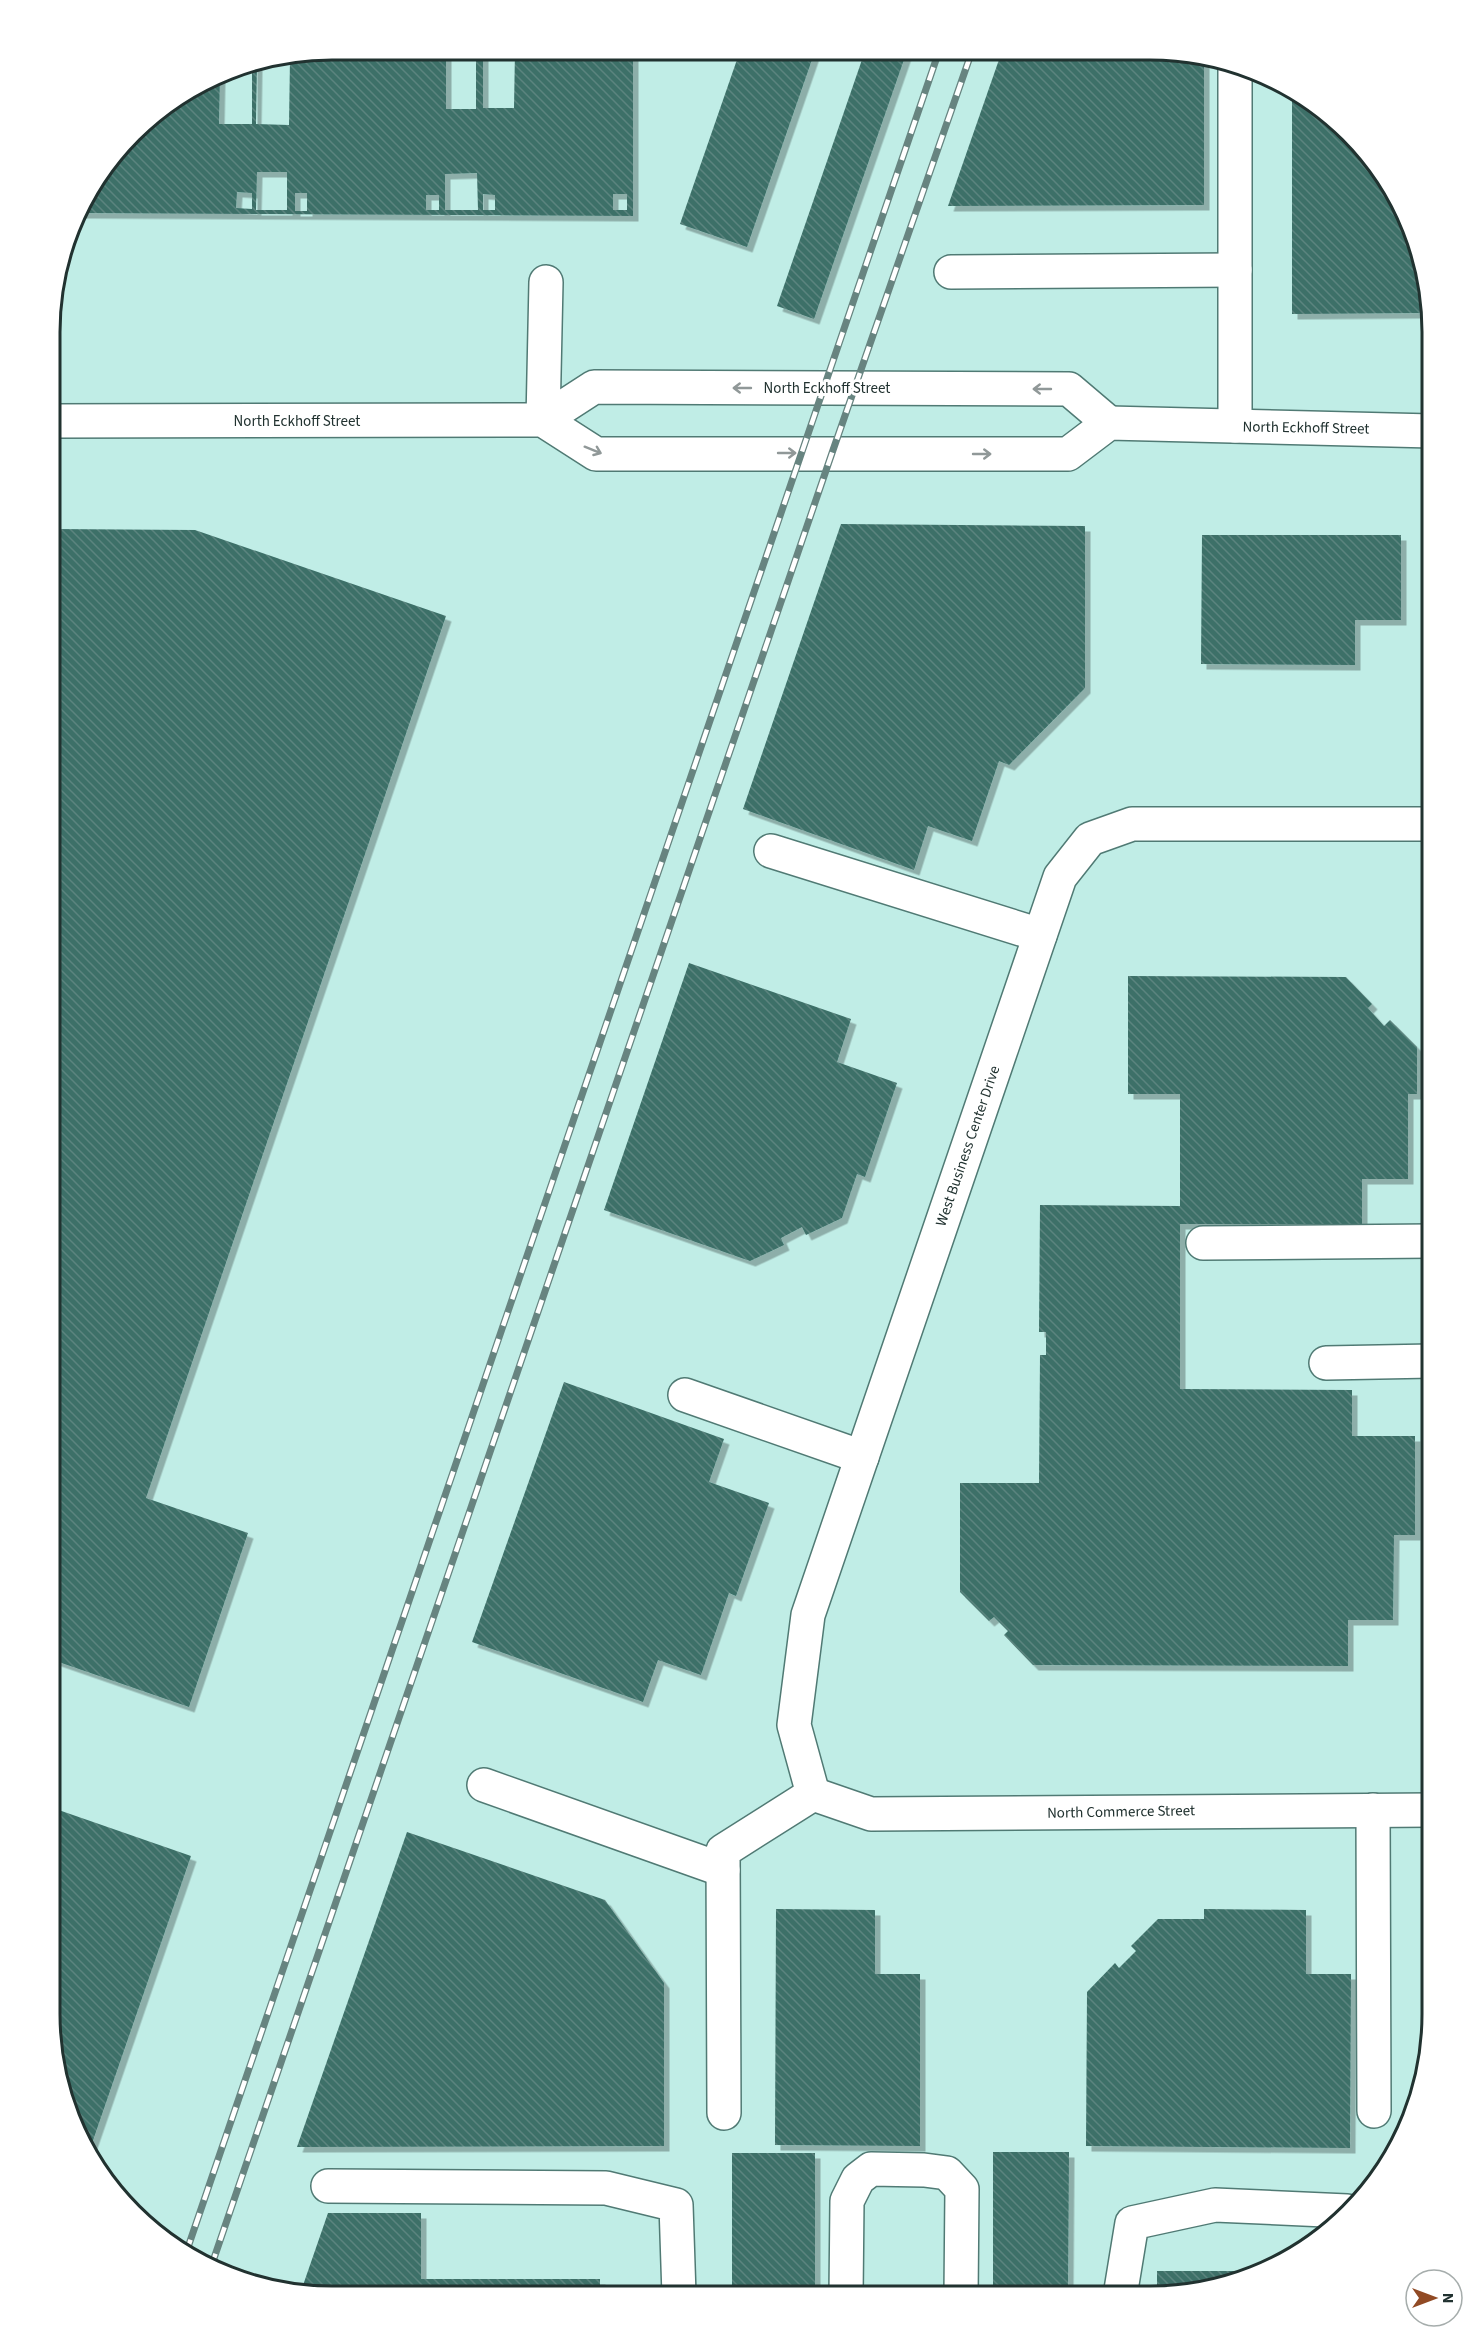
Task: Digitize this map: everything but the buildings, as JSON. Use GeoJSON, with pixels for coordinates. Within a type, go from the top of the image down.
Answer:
{"type":"FeatureCollection","features":[{"type":"Feature","properties":{"kind":"street"},"geometry":{"type":"LineString","coordinates":[[1235,73],[1235,426]]}},
{"type":"Feature","properties":{"kind":"street"},"geometry":{"type":"LineString","coordinates":[[951,272],[1235,270]]}},
{"type":"Feature","properties":{"kind":"street"},"geometry":{"type":"LineString","coordinates":[[546,282],[543,420],[596,454],[1068,454],[1108,423]]}},
{"type":"Feature","properties":{"kind":"street","name":"North Eckhoff Street"},"geometry":{"type":"LineString","coordinates":[[60,421],[543,420],[594,387],[1069,389],[1108,423],[1422,430]]}},
{"type":"Feature","properties":{"kind":"street","name":"West Business Center Drive"},"geometry":{"type":"LineString","coordinates":[[813,1794],[794,1725],[808,1615],[1060,877],[1090,839],[1132,824],[1422,824]]}},
{"type":"Feature","properties":{"kind":"street"},"geometry":{"type":"LineString","coordinates":[[771,851],[1040,935]]}},
{"type":"Feature","properties":{"kind":"street"},"geometry":{"type":"LineString","coordinates":[[1203,1243],[1422,1241]]}},
{"type":"Feature","properties":{"kind":"street"},"geometry":{"type":"LineString","coordinates":[[1326,1363],[1422,1361]]}},
{"type":"Feature","properties":{"kind":"street"},"geometry":{"type":"LineString","coordinates":[[685,1395],[862,1457]]}},
{"type":"Feature","properties":{"kind":"street"},"geometry":{"type":"LineString","coordinates":[[484,1785],[723,1870]]}},
{"type":"Feature","properties":{"kind":"street"},"geometry":{"type":"LineString","coordinates":[[724,2113],[723,1851],[813,1794]]}},
{"type":"Feature","properties":{"kind":"street","name":"North Commerce Street"},"geometry":{"type":"LineString","coordinates":[[813,1794],[871,1814],[1422,1810]]}},
{"type":"Feature","properties":{"kind":"street"},"geometry":{"type":"LineString","coordinates":[[1373,1810],[1374,2110]]}},
{"type":"Feature","properties":{"kind":"street"},"geometry":{"type":"LineString","coordinates":[[846,2286],[847,2201],[858,2179],[871,2169],[947,2173],[962,2188],[961,2286]]}},
{"type":"Feature","properties":{"kind":"street"},"geometry":{"type":"LineString","coordinates":[[328,2186],[606,2188],[676,2205],[679,2286]]}},
{"type":"Feature","properties":{"kind":"street"},"geometry":{"type":"LineString","coordinates":[[1122,2286],[1132,2223],[1215,2205],[1337,2211]]}},
{"type":"Feature","properties":{"kind":"railway"},"geometry":{"type":"LineString","coordinates":[[189,2245],[936,60]]}},
{"type":"Feature","properties":{"kind":"railway"},"geometry":{"type":"LineString","coordinates":[[214,2259],[832,453],[969,60]]}}]}
